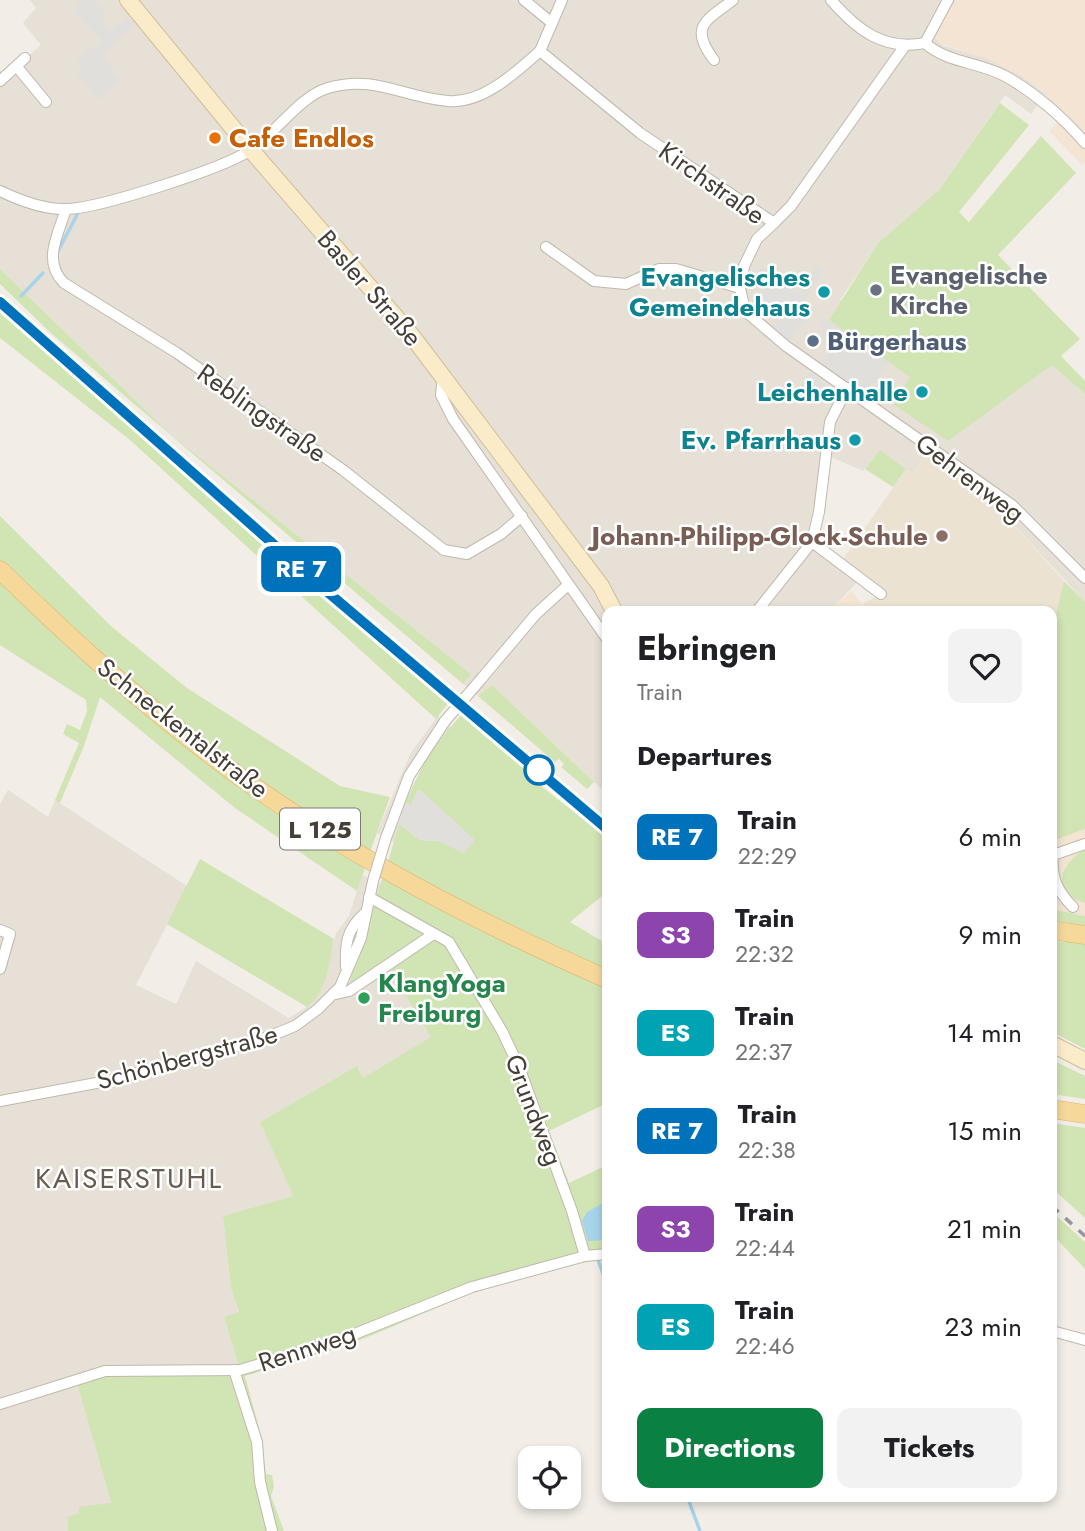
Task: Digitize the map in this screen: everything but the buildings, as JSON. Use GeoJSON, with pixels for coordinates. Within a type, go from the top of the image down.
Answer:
{"type":"FeatureCollection","features":[{"type":"Feature","properties":{"kind":"main road","name":"Basler Straße"},"geometry":{"type":"LineString","coordinates":[[128,0],[443,376],[601,586],[622,606]]}},
{"type":"Feature","properties":{"kind":"main road","name":"Schneckentalstraße"},"geometry":{"type":"LineString","coordinates":[[0,570],[74,641],[159,714],[268,795],[347,847],[428,893],[517,939],[602,977]]}},
{"type":"Feature","properties":{"kind":"main road","name":"Basler Straße"},"geometry":{"type":"LineString","coordinates":[[601,586],[611,606]]}},
{"type":"Feature","properties":{"kind":"main road"},"geometry":{"type":"LineString","coordinates":[[1057,931],[1085,935]]}},
{"type":"Feature","properties":{"kind":"main road"},"geometry":{"type":"LineString","coordinates":[[1057,1046],[1085,1060]]}},
{"type":"Feature","properties":{"kind":"main road"},"geometry":{"type":"LineString","coordinates":[[1057,1110],[1083,1114]]}},
{"type":"Feature","properties":{"kind":"street"},"geometry":{"type":"LineString","coordinates":[[524,0],[552,23]]}},
{"type":"Feature","properties":{"kind":"street"},"geometry":{"type":"LineString","coordinates":[[0,191],[16,199],[66,209],[127,195],[229,162],[251,150],[324,89],[368,82],[450,102],[483,94],[540,51],[562,0]]}},
{"type":"Feature","properties":{"kind":"street"},"geometry":{"type":"LineString","coordinates":[[714,61],[702,45],[700,32],[704,22],[733,0]]}},
{"type":"Feature","properties":{"kind":"street"},"geometry":{"type":"LineString","coordinates":[[831,0],[865,34],[905,47],[925,43]]}},
{"type":"Feature","properties":{"kind":"street"},"geometry":{"type":"LineString","coordinates":[[925,43],[948,0]]}},
{"type":"Feature","properties":{"kind":"street"},"geometry":{"type":"LineString","coordinates":[[925,43],[937,53],[1005,76],[1068,123],[1085,143]]}},
{"type":"Feature","properties":{"kind":"street"},"geometry":{"type":"LineString","coordinates":[[774,222],[791,205],[905,47]]}},
{"type":"Feature","properties":{"kind":"street","name":"Kirchstraße"},"geometry":{"type":"LineString","coordinates":[[540,51],[640,133],[774,222],[757,239],[748,254],[740,288]]}},
{"type":"Feature","properties":{"kind":"street"},"geometry":{"type":"LineString","coordinates":[[0,80],[25,58]]}},
{"type":"Feature","properties":{"kind":"street"},"geometry":{"type":"LineString","coordinates":[[17,67],[46,102]]}},
{"type":"Feature","properties":{"kind":"street","name":"Reblingstraße"},"geometry":{"type":"LineString","coordinates":[[66,209],[51,255],[51,265],[64,283],[177,353],[343,470],[444,550],[467,554],[501,534],[522,516]]}},
{"type":"Feature","properties":{"kind":"street"},"geometry":{"type":"LineString","coordinates":[[546,247],[594,281],[626,284],[659,269],[676,270],[740,288],[745,312],[786,346],[847,388],[830,422],[819,512],[812,542],[761,606]]}},
{"type":"Feature","properties":{"kind":"street"},"geometry":{"type":"LineString","coordinates":[[443,376],[441,396],[446,406],[602,632]]}},
{"type":"Feature","properties":{"kind":"street","name":"Gehrenweg"},"geometry":{"type":"LineString","coordinates":[[847,388],[1012,505],[1085,578]]}},
{"type":"Feature","properties":{"kind":"street"},"geometry":{"type":"LineString","coordinates":[[812,542],[881,594]]}},
{"type":"Feature","properties":{"kind":"street"},"geometry":{"type":"LineString","coordinates":[[336,994],[346,969],[344,947],[348,934],[364,914],[386,838],[409,776],[445,721],[536,614],[568,585]]}},
{"type":"Feature","properties":{"kind":"street"},"geometry":{"type":"LineString","coordinates":[[1057,854],[1085,844]]}},
{"type":"Feature","properties":{"kind":"street"},"geometry":{"type":"LineString","coordinates":[[1057,886],[1059,893],[1073,907]]}},
{"type":"Feature","properties":{"kind":"street","name":"Grundweg"},"geometry":{"type":"LineString","coordinates":[[369,897],[432,935],[449,942],[519,1067],[572,1210],[585,1256]]}},
{"type":"Feature","properties":{"kind":"street"},"geometry":{"type":"LineString","coordinates":[[0,969],[5,932]]}},
{"type":"Feature","properties":{"kind":"street","name":"Schönbergstraße"},"geometry":{"type":"LineString","coordinates":[[0,1101],[107,1081],[260,1040],[295,1026],[336,994],[349,991],[432,935]]}},
{"type":"Feature","properties":{"kind":"street","name":"Rennweg"},"geometry":{"type":"LineString","coordinates":[[0,1404],[105,1371],[234,1370],[337,1341],[472,1287],[585,1256],[602,1254]]}},
{"type":"Feature","properties":{"kind":"street"},"geometry":{"type":"LineString","coordinates":[[1057,1332],[1085,1340]]}},
{"type":"Feature","properties":{"kind":"street"},"geometry":{"type":"LineString","coordinates":[[234,1370],[257,1442],[260,1482],[272,1531]]}},
{"type":"Feature","properties":{"kind":"shaded area"},"geometry":{"type":"Polygon","coordinates":[[[30,0],[956,0],[934,36],[942,45],[986,58],[1020,75],[1046,94],[1031,114],[1005,95],[939,190],[878,243],[840,300],[1053,364],[1085,394],[1085,602],[1000,510],[928,452],[913,474],[880,450],[863,471],[831,457],[819,544],[861,578],[835,606],[602,606],[602,789],[492,685],[478,696],[463,684],[471,674],[169,433],[0,269],[0,70],[5,76],[41,45],[23,23],[36,8],[30,0]]]}},
{"type":"Feature","properties":{"kind":"shaded area"},"geometry":{"type":"Polygon","coordinates":[[[80,0],[94,0],[106,15],[102,20],[111,30],[128,17],[133,25],[102,55],[121,81],[99,99],[77,73],[81,65],[76,60],[102,41],[74,12],[80,0]]]}},
{"type":"Feature","properties":{"kind":"shaded area"},"geometry":{"type":"Polygon","coordinates":[[[956,0],[1085,0],[1085,162],[1082,165],[1049,131],[1059,122],[1037,105],[1046,93],[1020,75],[986,58],[939,43],[934,36],[956,0]]]}},
{"type":"Feature","properties":{"kind":"shaded area"},"geometry":{"type":"Polygon","coordinates":[[[816,266],[823,270],[800,307],[812,314],[789,342],[773,328],[785,312],[777,318],[765,304],[757,278],[761,267],[797,293],[816,266]]]}},
{"type":"Feature","properties":{"kind":"shaded area"},"geometry":{"type":"Polygon","coordinates":[[[824,318],[889,362],[865,395],[822,365],[834,344],[821,334],[824,329],[819,326],[824,318]]]}},
{"type":"Feature","properties":{"kind":"shaded area"},"geometry":{"type":"Polygon","coordinates":[[[811,372],[828,388],[827,404],[800,385],[811,372]]]}},
{"type":"Feature","properties":{"kind":"shaded area","name":"Johann-Philipp-Glock-Schule"},"geometry":{"type":"Polygon","coordinates":[[[928,452],[1000,510],[1064,581],[1057,611],[1057,606],[864,606],[863,604],[880,594],[841,562],[906,469],[913,474],[928,452]]]}},
{"type":"Feature","properties":{"kind":"shaded area"},"geometry":{"type":"Polygon","coordinates":[[[851,591],[864,606],[835,606],[851,591]]]}},
{"type":"Feature","properties":{"kind":"shaded area"},"geometry":{"type":"Polygon","coordinates":[[[438,716],[452,727],[430,751],[413,780],[394,842],[377,833],[410,754],[438,716]]]}},
{"type":"Feature","properties":{"kind":"shaded area"},"geometry":{"type":"Polygon","coordinates":[[[419,789],[475,840],[464,853],[439,841],[420,840],[399,824],[405,802],[411,805],[419,789]]]}},
{"type":"Feature","properties":{"kind":"shaded area"},"geometry":{"type":"Polygon","coordinates":[[[8,790],[48,817],[55,800],[187,886],[136,985],[176,1004],[196,961],[289,1018],[311,1004],[321,990],[336,933],[349,916],[362,875],[383,885],[350,975],[387,964],[432,1037],[363,1078],[358,1067],[355,1067],[260,1122],[293,1196],[223,1216],[231,1289],[239,1313],[224,1317],[240,1370],[105,1377],[77,1383],[111,1504],[67,1517],[68,1531],[0,1531],[0,804],[8,790]]]}},
{"type":"Feature","properties":{"kind":"shaded area"},"geometry":{"type":"Polygon","coordinates":[[[1085,829],[1085,916],[1057,910],[1057,839],[1085,829]]]}},
{"type":"Feature","properties":{"kind":"green space"},"geometry":{"type":"Polygon","coordinates":[[[1000,103],[1029,125],[959,212],[969,222],[1041,136],[1076,173],[998,255],[1080,339],[1061,356],[1085,381],[1085,394],[1052,365],[948,441],[894,405],[910,377],[829,320],[878,243],[939,190],[1000,103]]]}},
{"type":"Feature","properties":{"kind":"green space"},"geometry":{"type":"Polygon","coordinates":[[[0,269],[169,433],[471,674],[463,684],[52,334],[0,284],[0,269]]]}},
{"type":"Feature","properties":{"kind":"green space"},"geometry":{"type":"Polygon","coordinates":[[[0,309],[448,703],[436,719],[130,440],[0,338],[0,309]]]}},
{"type":"Feature","properties":{"kind":"green space"},"geometry":{"type":"Polygon","coordinates":[[[880,450],[906,469],[893,487],[865,469],[880,450]]]}},
{"type":"Feature","properties":{"kind":"green space"},"geometry":{"type":"Polygon","coordinates":[[[0,516],[112,627],[187,688],[340,786],[390,797],[370,852],[223,754],[131,680],[43,602],[0,561],[0,516]]]}},
{"type":"Feature","properties":{"kind":"green space"},"geometry":{"type":"Polygon","coordinates":[[[0,577],[52,627],[366,865],[357,891],[235,808],[100,697],[84,746],[60,803],[55,800],[79,743],[63,734],[67,724],[80,730],[87,711],[86,700],[0,645],[0,577]]]}},
{"type":"Feature","properties":{"kind":"green space"},"geometry":{"type":"Polygon","coordinates":[[[1064,581],[1085,602],[1085,829],[1057,839],[1057,611],[1064,581]]]}},
{"type":"Feature","properties":{"kind":"green space"},"geometry":{"type":"Polygon","coordinates":[[[492,685],[594,782],[587,789],[561,767],[564,764],[559,759],[555,762],[478,696],[492,685]]]}},
{"type":"Feature","properties":{"kind":"green space"},"geometry":{"type":"Polygon","coordinates":[[[462,714],[539,779],[537,783],[602,834],[602,896],[570,922],[602,941],[602,969],[498,922],[388,862],[399,824],[420,840],[439,841],[464,853],[418,790],[411,806],[405,802],[430,751],[462,714]]]}},
{"type":"Feature","properties":{"kind":"green space"},"geometry":{"type":"Polygon","coordinates":[[[1085,849],[1085,903],[1067,892],[1062,878],[1069,863],[1085,849]]]}},
{"type":"Feature","properties":{"kind":"green space"},"geometry":{"type":"Polygon","coordinates":[[[200,859],[334,939],[323,985],[314,1001],[307,1007],[167,924],[200,859]]]}},
{"type":"Feature","properties":{"kind":"green space"},"geometry":{"type":"Polygon","coordinates":[[[383,876],[602,985],[602,1105],[549,1131],[569,1183],[602,1167],[602,1261],[543,1270],[512,1279],[363,1339],[245,1376],[259,1428],[266,1474],[272,1475],[274,1487],[271,1496],[284,1531],[68,1531],[67,1517],[79,1513],[79,1507],[111,1503],[77,1383],[105,1377],[240,1370],[224,1317],[239,1312],[231,1289],[223,1216],[293,1196],[260,1122],[357,1066],[363,1078],[431,1037],[387,964],[353,985],[350,981],[383,876]]]}},
{"type":"Feature","properties":{"kind":"green space"},"geometry":{"type":"Polygon","coordinates":[[[1057,910],[1085,916],[1085,926],[1057,921],[1057,910]]]}},
{"type":"Feature","properties":{"kind":"green space"},"geometry":{"type":"Polygon","coordinates":[[[1057,941],[1085,943],[1085,1049],[1057,1035],[1057,941]]]}},
{"type":"Feature","properties":{"kind":"green space"},"geometry":{"type":"Polygon","coordinates":[[[1057,1062],[1085,1076],[1085,1099],[1057,1095],[1057,1062]]]}},
{"type":"Feature","properties":{"kind":"green space"},"geometry":{"type":"Polygon","coordinates":[[[1057,1124],[1085,1128],[1085,1218],[1057,1193],[1057,1124]]]}},
{"type":"Feature","properties":{"kind":"green space"},"geometry":{"type":"Polygon","coordinates":[[[1057,1217],[1085,1242],[1085,1269],[1057,1239],[1057,1217]]]}},
{"type":"Feature","properties":{"kind":"water"},"geometry":{"type":"Polygon","coordinates":[[[602,1204],[602,1240],[588,1241],[582,1221],[587,1212],[602,1204]]]}},
{"type":"Feature","properties":{"kind":"waterway"},"geometry":{"type":"LineString","coordinates":[[57,253],[77,215]]}},
{"type":"Feature","properties":{"kind":"waterway"},"geometry":{"type":"LineString","coordinates":[[21,296],[43,273]]}},
{"type":"Feature","properties":{"kind":"waterway"},"geometry":{"type":"LineString","coordinates":[[598,1260],[602,1271]]}},
{"type":"Feature","properties":{"kind":"waterway"},"geometry":{"type":"LineString","coordinates":[[689,1502],[700,1531]]}},
{"type":"Feature","properties":{"kind":"railway"},"geometry":{"type":"LineString","coordinates":[[0,302],[324,589],[602,825]]}},
{"type":"Feature","properties":{"kind":"railway"},"geometry":{"type":"LineString","coordinates":[[1057,1211],[1085,1236]]}},
{"type":"Feature","properties":{"kind":"train"},"geometry":{"type":"LineString","coordinates":[[0,302],[71,368],[207,484],[324,589],[602,825]]}},
{"type":"Feature","properties":{"kind":"place","name":"Cafe Endlos"},"geometry":{"type":"Point","coordinates":[215,138]}},
{"type":"Feature","properties":{"kind":"place","name":"Evangelische Kirche"},"geometry":{"type":"Point","coordinates":[876,290]}},
{"type":"Feature","properties":{"kind":"place","name":"Evangelisches Gemeindehaus"},"geometry":{"type":"Point","coordinates":[824,292]}},
{"type":"Feature","properties":{"kind":"place","name":"Bürgerhaus"},"geometry":{"type":"Point","coordinates":[813,341]}},
{"type":"Feature","properties":{"kind":"place","name":"Leichenhalle"},"geometry":{"type":"Point","coordinates":[922,392]}},
{"type":"Feature","properties":{"kind":"place","name":"Ev. Pfarrhaus"},"geometry":{"type":"Point","coordinates":[855,440]}},
{"type":"Feature","properties":{"kind":"place","name":"Johann-Philipp-Glock-Schule"},"geometry":{"type":"Point","coordinates":[942,536]}},
{"type":"Feature","properties":{"kind":"place","name":"KlangYoga Freiburg"},"geometry":{"type":"Point","coordinates":[364,998]}},
{"type":"Feature","properties":{"kind":"district","name":"KAISERSTUHL"},"geometry":{"type":"Point","coordinates":[129,1178]}}]}
